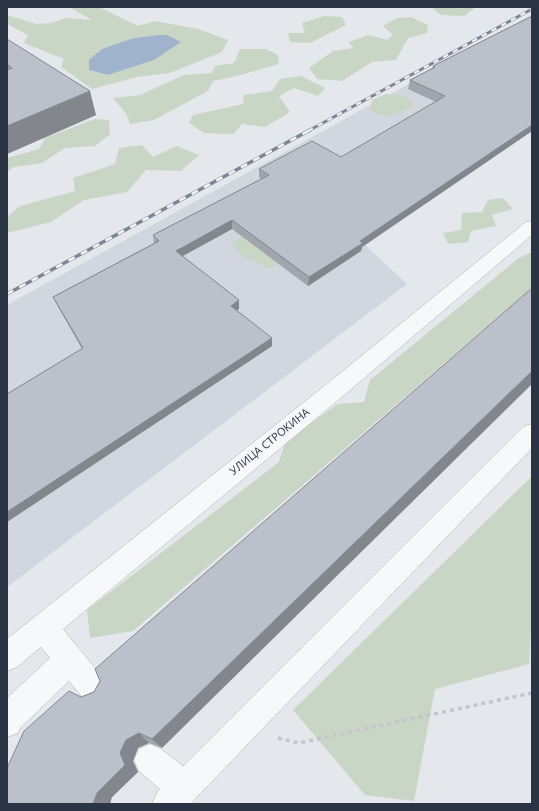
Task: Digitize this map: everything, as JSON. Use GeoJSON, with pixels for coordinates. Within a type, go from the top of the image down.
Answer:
{"type":"FeatureCollection","features":[{"type":"Feature","properties":{"kind":"street","name":"УЛИЦА СТРОКИНА"},"geometry":{"type":"LineString","coordinates":[[7,657],[341,385],[532,226]]}},
{"type":"Feature","properties":{"kind":"street"},"geometry":{"type":"LineString","coordinates":[[150,760],[176,796],[532,432]]}},
{"type":"Feature","properties":{"kind":"street"},"geometry":{"type":"LineString","coordinates":[[43,627],[97,693]]}},
{"type":"Feature","properties":{"kind":"street"},"geometry":{"type":"LineString","coordinates":[[7,722],[10,716],[70,660]]}},
{"type":"Feature","properties":{"kind":"path"},"geometry":{"type":"LineString","coordinates":[[242,729],[299,743],[532,693]]}},
{"type":"Feature","properties":{"kind":"shaded area"},"geometry":{"type":"Polygon","coordinates":[[[532,16],[532,131],[365,245],[407,284],[7,587],[7,305],[532,16]]]}},
{"type":"Feature","properties":{"kind":"green space"},"geometry":{"type":"Polygon","coordinates":[[[69,7],[99,7],[138,26],[155,21],[198,29],[228,40],[222,52],[170,73],[137,77],[92,89],[61,67],[64,59],[24,43],[28,35],[7,24],[7,15],[36,24],[51,23],[65,18],[92,20],[69,7]],[[167,35],[134,38],[89,70],[108,75],[154,60],[180,42],[167,35]]]}},
{"type":"Feature","properties":{"kind":"green space"},"geometry":{"type":"Polygon","coordinates":[[[431,7],[476,7],[464,16],[441,15],[431,7]]]}},
{"type":"Feature","properties":{"kind":"green space"},"geometry":{"type":"Polygon","coordinates":[[[324,16],[342,17],[346,25],[310,43],[290,42],[288,33],[305,33],[302,23],[324,16]]]}},
{"type":"Feature","properties":{"kind":"green space"},"geometry":{"type":"Polygon","coordinates":[[[411,17],[428,25],[427,33],[408,38],[396,60],[372,62],[342,81],[317,79],[309,68],[333,51],[354,48],[348,42],[369,35],[387,40],[393,35],[383,26],[397,18],[411,17]]]}},
{"type":"Feature","properties":{"kind":"green space"},"geometry":{"type":"Polygon","coordinates":[[[240,49],[266,49],[278,55],[279,64],[213,81],[208,91],[154,120],[130,124],[127,115],[113,98],[140,95],[184,75],[212,73],[215,66],[234,63],[240,49]]]}},
{"type":"Feature","properties":{"kind":"green space"},"geometry":{"type":"Polygon","coordinates":[[[301,76],[325,88],[318,96],[294,88],[279,96],[290,112],[265,127],[242,124],[234,134],[204,133],[189,123],[193,115],[243,104],[244,95],[272,91],[280,79],[301,76]]]}},
{"type":"Feature","properties":{"kind":"green space"},"geometry":{"type":"Polygon","coordinates":[[[386,94],[407,96],[414,106],[393,116],[376,114],[370,109],[372,100],[386,94]]]}},
{"type":"Feature","properties":{"kind":"green space"},"geometry":{"type":"Polygon","coordinates":[[[95,119],[109,120],[110,134],[95,146],[65,148],[42,163],[14,167],[7,172],[7,158],[39,149],[45,138],[95,119]]]}},
{"type":"Feature","properties":{"kind":"green space"},"geometry":{"type":"Polygon","coordinates":[[[142,145],[153,157],[177,146],[199,155],[181,171],[146,170],[127,192],[84,200],[51,222],[7,233],[7,217],[20,206],[75,191],[73,178],[115,164],[119,148],[142,145]]]}},
{"type":"Feature","properties":{"kind":"green space"},"geometry":{"type":"Polygon","coordinates":[[[503,198],[513,209],[492,215],[496,226],[471,231],[468,242],[448,244],[443,233],[461,230],[462,213],[482,212],[488,200],[503,198]]]}},
{"type":"Feature","properties":{"kind":"green space"},"geometry":{"type":"Polygon","coordinates":[[[251,229],[285,261],[268,268],[245,258],[232,244],[251,229]]]}},
{"type":"Feature","properties":{"kind":"green space"},"geometry":{"type":"Polygon","coordinates":[[[532,252],[532,286],[527,292],[133,631],[90,638],[87,610],[279,462],[286,440],[338,404],[364,402],[370,380],[519,258],[532,252]]]}},
{"type":"Feature","properties":{"kind":"green space"},"geometry":{"type":"Polygon","coordinates":[[[532,476],[532,612],[529,664],[435,689],[414,801],[365,795],[293,710],[532,476]]]}},
{"type":"Feature","properties":{"kind":"water"},"geometry":{"type":"Polygon","coordinates":[[[167,35],[181,42],[154,60],[108,75],[89,70],[89,60],[102,49],[134,38],[167,35]]]}},
{"type":"Feature","properties":{"kind":"building"},"geometry":{"type":"Polygon","coordinates":[[[532,16],[532,125],[360,241],[363,243],[309,277],[232,220],[176,251],[239,300],[231,306],[272,338],[7,512],[7,394],[83,348],[53,297],[159,241],[153,235],[269,175],[259,169],[312,141],[341,157],[445,96],[410,80],[435,67],[433,66],[532,16]]]}},
{"type":"Feature","properties":{"kind":"building"},"geometry":{"type":"Polygon","coordinates":[[[7,39],[90,91],[7,126],[7,70],[12,68],[7,64],[7,39]]]}},
{"type":"Feature","properties":{"kind":"building"},"geometry":{"type":"Polygon","coordinates":[[[532,288],[532,371],[152,739],[139,733],[126,740],[120,753],[125,765],[97,793],[93,804],[7,804],[7,768],[24,731],[69,691],[81,697],[94,692],[100,681],[95,669],[532,288]]]}},
{"type":"Feature","properties":{"kind":"railway"},"geometry":{"type":"LineString","coordinates":[[308,131],[532,9]]}},
{"type":"Feature","properties":{"kind":"railway"},"geometry":{"type":"LineString","coordinates":[[7,294],[310,130]]}}]}
